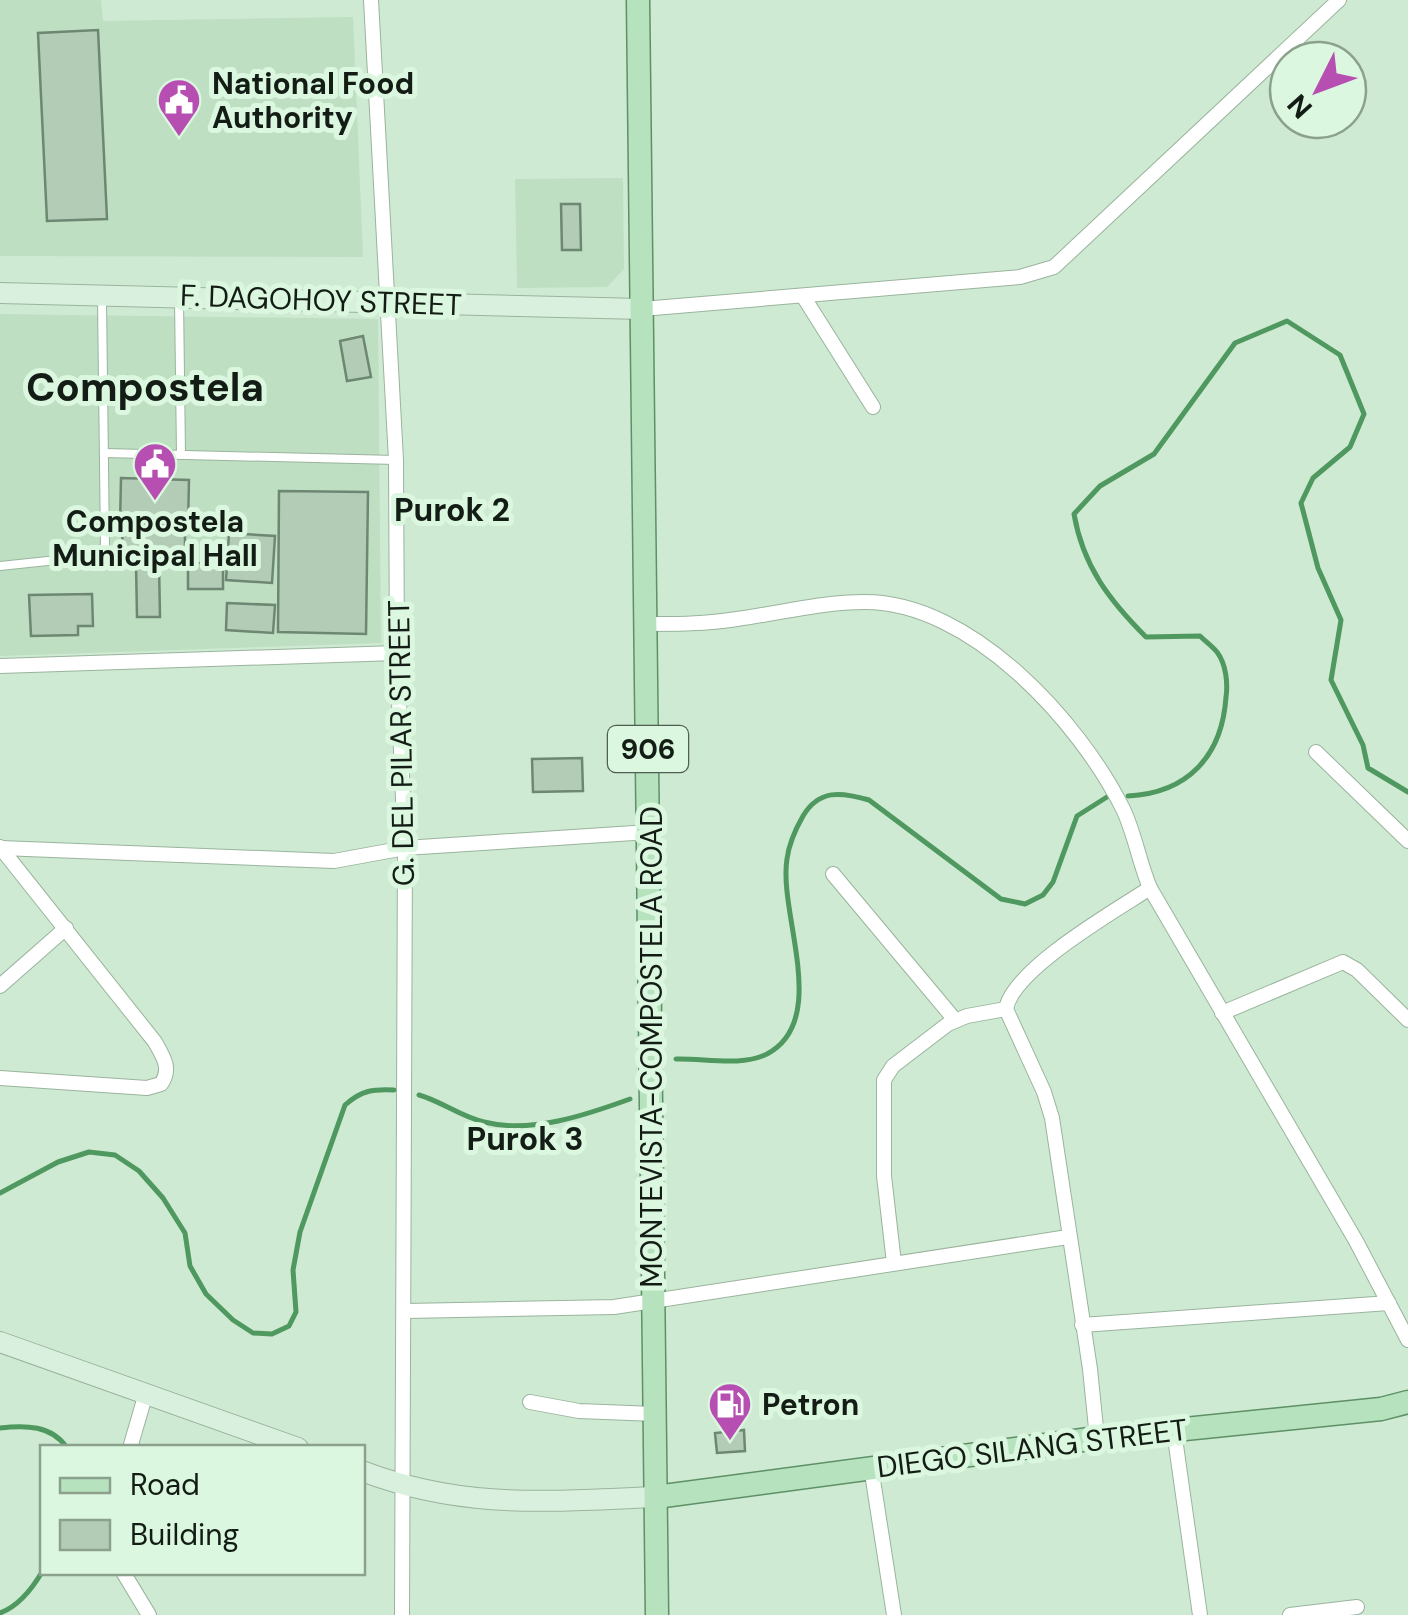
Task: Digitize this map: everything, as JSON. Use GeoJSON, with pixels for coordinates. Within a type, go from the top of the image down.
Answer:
{"type":"FeatureCollection","features":[{"type":"Feature","properties":{"kind":"main road","name":"MONTEVISTA-COMPOSTELA ROAD"},"geometry":{"type":"LineString","coordinates":[[638,0],[657,1615]]}},
{"type":"Feature","properties":{"kind":"main road","name":"F. DAGOHOY STREET"},"geometry":{"type":"LineString","coordinates":[[0,293],[642,309]]}},
{"type":"Feature","properties":{"kind":"main road"},"geometry":{"type":"LineString","coordinates":[[0,1342],[290,1445]]}},
{"type":"Feature","properties":{"kind":"main road","name":"DIEGO SILANG STREET"},"geometry":{"type":"LineString","coordinates":[[656,1497],[1096,1438],[1380,1409],[1408,1402]]}},
{"type":"Feature","properties":{"kind":"main road"},"geometry":{"type":"LineString","coordinates":[[365,1473],[403,1486],[501,1502],[656,1497]]}},
{"type":"Feature","properties":{"kind":"street","name":"G. DEL PILAR STREET"},"geometry":{"type":"LineString","coordinates":[[371,0],[396,460],[397,653],[405,848],[402,1615]]}},
{"type":"Feature","properties":{"kind":"street"},"geometry":{"type":"LineString","coordinates":[[642,309],[1020,277],[1054,268],[1338,0]]}},
{"type":"Feature","properties":{"kind":"street"},"geometry":{"type":"LineString","coordinates":[[804,296],[873,407]]}},
{"type":"Feature","properties":{"kind":"street"},"geometry":{"type":"LineString","coordinates":[[645,624],[700,624],[838,602],[870,602],[916,611],[972,638],[1020,672],[1055,708],[1123,809],[1150,888],[1356,1241],[1408,1340]]}},
{"type":"Feature","properties":{"kind":"street"},"geometry":{"type":"LineString","coordinates":[[0,666],[397,653]]}},
{"type":"Feature","properties":{"kind":"street"},"geometry":{"type":"LineString","coordinates":[[1316,752],[1408,841]]}},
{"type":"Feature","properties":{"kind":"street"},"geometry":{"type":"LineString","coordinates":[[1,848],[334,861],[405,848],[650,832]]}},
{"type":"Feature","properties":{"kind":"street"},"geometry":{"type":"LineString","coordinates":[[0,1078],[146,1088],[161,1084],[166,1065],[155,1042],[1,848]]}},
{"type":"Feature","properties":{"kind":"street"},"geometry":{"type":"LineString","coordinates":[[834,874],[956,1020]]}},
{"type":"Feature","properties":{"kind":"street"},"geometry":{"type":"LineString","coordinates":[[1096,1438],[1052,1118],[1006,1009],[1014,989],[1026,976],[1150,888]]}},
{"type":"Feature","properties":{"kind":"street"},"geometry":{"type":"LineString","coordinates":[[0,986],[66,928]]}},
{"type":"Feature","properties":{"kind":"street"},"geometry":{"type":"LineString","coordinates":[[1222,1013],[1344,962],[1408,1020]]}},
{"type":"Feature","properties":{"kind":"street"},"geometry":{"type":"LineString","coordinates":[[894,1263],[884,1176],[884,1080],[893,1066],[956,1020],[1006,1009]]}},
{"type":"Feature","properties":{"kind":"street"},"geometry":{"type":"LineString","coordinates":[[406,1310],[583,1310],[1068,1237]]}},
{"type":"Feature","properties":{"kind":"street"},"geometry":{"type":"LineString","coordinates":[[1082,1325],[1388,1303]]}},
{"type":"Feature","properties":{"kind":"street"},"geometry":{"type":"LineString","coordinates":[[131,1445],[146,1393]]}},
{"type":"Feature","properties":{"kind":"street"},"geometry":{"type":"LineString","coordinates":[[530,1402],[579,1411],[655,1414]]}},
{"type":"Feature","properties":{"kind":"street"},"geometry":{"type":"LineString","coordinates":[[1174,1431],[1200,1615]]}},
{"type":"Feature","properties":{"kind":"street"},"geometry":{"type":"LineString","coordinates":[[871,1467],[894,1615]]}},
{"type":"Feature","properties":{"kind":"street"},"geometry":{"type":"LineString","coordinates":[[124,1575],[149,1615]]}},
{"type":"Feature","properties":{"kind":"street"},"geometry":{"type":"LineString","coordinates":[[1290,1615],[1357,1607]]}},
{"type":"Feature","properties":{"kind":"lane"},"geometry":{"type":"LineString","coordinates":[[0,566],[102,553],[107,539],[102,295]]}},
{"type":"Feature","properties":{"kind":"lane"},"geometry":{"type":"LineString","coordinates":[[179,296],[181,455]]}},
{"type":"Feature","properties":{"kind":"lane"},"geometry":{"type":"LineString","coordinates":[[106,453],[396,460]]}},
{"type":"Feature","properties":{"kind":"shaded area","name":"National Food Authority"},"geometry":{"type":"Polygon","coordinates":[[[0,0],[101,0],[103,21],[353,17],[363,257],[0,256],[0,0]]]}},
{"type":"Feature","properties":{"kind":"shaded area"},"geometry":{"type":"Polygon","coordinates":[[[623,178],[624,269],[607,287],[517,288],[515,179],[623,178]]]}},
{"type":"Feature","properties":{"kind":"shaded area"},"geometry":{"type":"Polygon","coordinates":[[[0,314],[378,319],[381,643],[0,656],[0,314]]]}},
{"type":"Feature","properties":{"kind":"building"},"geometry":{"type":"Polygon","coordinates":[[[98,30],[107,219],[47,221],[38,33],[98,30]]]}},
{"type":"Feature","properties":{"kind":"building"},"geometry":{"type":"Polygon","coordinates":[[[561,204],[580,204],[581,250],[562,250],[561,204]]]}},
{"type":"Feature","properties":{"kind":"building"},"geometry":{"type":"Polygon","coordinates":[[[363,336],[371,377],[347,381],[340,341],[363,336]]]}},
{"type":"Feature","properties":{"kind":"building","name":"Compostela Municipal Hall"},"geometry":{"type":"Polygon","coordinates":[[[121,478],[189,480],[188,526],[120,524],[121,478]]]}},
{"type":"Feature","properties":{"kind":"building"},"geometry":{"type":"Polygon","coordinates":[[[279,491],[368,492],[366,634],[278,632],[279,491]]]}},
{"type":"Feature","properties":{"kind":"building"},"geometry":{"type":"Polygon","coordinates":[[[122,527],[185,527],[185,561],[123,562],[122,527]]]}},
{"type":"Feature","properties":{"kind":"building"},"geometry":{"type":"Polygon","coordinates":[[[229,533],[275,536],[272,583],[226,580],[229,533]]]}},
{"type":"Feature","properties":{"kind":"building"},"geometry":{"type":"Polygon","coordinates":[[[188,563],[223,563],[223,589],[188,589],[188,563]]]}},
{"type":"Feature","properties":{"kind":"building"},"geometry":{"type":"Polygon","coordinates":[[[136,564],[159,564],[160,617],[137,617],[136,564]]]}},
{"type":"Feature","properties":{"kind":"building"},"geometry":{"type":"Polygon","coordinates":[[[92,594],[93,626],[78,626],[78,635],[31,636],[29,595],[92,594]]]}},
{"type":"Feature","properties":{"kind":"building"},"geometry":{"type":"Polygon","coordinates":[[[227,603],[275,605],[273,633],[226,630],[227,603]]]}},
{"type":"Feature","properties":{"kind":"building"},"geometry":{"type":"Polygon","coordinates":[[[582,758],[583,791],[533,792],[532,759],[582,758]]]}},
{"type":"Feature","properties":{"kind":"building","name":"Petron"},"geometry":{"type":"Polygon","coordinates":[[[744,1430],[745,1451],[717,1453],[715,1433],[744,1430]]]}},
{"type":"Feature","properties":{"kind":"waterway"},"geometry":{"type":"LineString","coordinates":[[1128,796],[1168,788],[1198,768],[1209,753],[1223,718],[1226,674],[1217,652],[1200,636],[1146,637],[1109,596],[1091,566],[1074,514],[1100,486],[1154,454],[1235,343],[1287,321],[1340,355],[1364,414],[1350,447],[1313,478],[1301,503],[1318,568],[1341,620],[1331,680],[1363,745],[1368,768],[1408,792]]}},
{"type":"Feature","properties":{"kind":"waterway"},"geometry":{"type":"LineString","coordinates":[[676,1059],[757,1058],[786,1038],[796,1017],[799,992],[787,859],[797,826],[816,801],[840,794],[869,800],[1001,899],[1025,904],[1043,895],[1053,882],[1077,816],[1107,797]]}},
{"type":"Feature","properties":{"kind":"waterway"},"geometry":{"type":"LineString","coordinates":[[0,1193],[58,1162],[89,1152],[115,1155],[139,1171],[163,1198],[185,1233],[190,1266],[206,1294],[253,1333],[272,1334],[289,1326],[296,1312],[293,1270],[300,1232],[345,1105],[368,1092],[394,1090]]}},
{"type":"Feature","properties":{"kind":"waterway"},"geometry":{"type":"LineString","coordinates":[[419,1095],[476,1120],[520,1126],[577,1116],[630,1099]]}},
{"type":"Feature","properties":{"kind":"waterway"},"geometry":{"type":"LineString","coordinates":[[0,1428],[46,1431],[65,1445]]}},
{"type":"Feature","properties":{"kind":"waterway"},"geometry":{"type":"LineString","coordinates":[[0,1613],[24,1596],[40,1575]]}},
{"type":"Feature","properties":{"kind":"place","name":"National Food Authority"},"geometry":{"type":"Point","coordinates":[179,138]}},
{"type":"Feature","properties":{"kind":"place","name":"Compostela Municipal Hall"},"geometry":{"type":"Point","coordinates":[155,502]}},
{"type":"Feature","properties":{"kind":"place","name":"Petron"},"geometry":{"type":"Point","coordinates":[730,1442]}},
{"type":"Feature","properties":{"kind":"district","name":"Compostela"},"geometry":{"type":"Point","coordinates":[145,387]}},
{"type":"Feature","properties":{"kind":"district","name":"Purok 2"},"geometry":{"type":"Point","coordinates":[452,510]}},
{"type":"Feature","properties":{"kind":"district","name":"Purok 3"},"geometry":{"type":"Point","coordinates":[525,1139]}}]}
